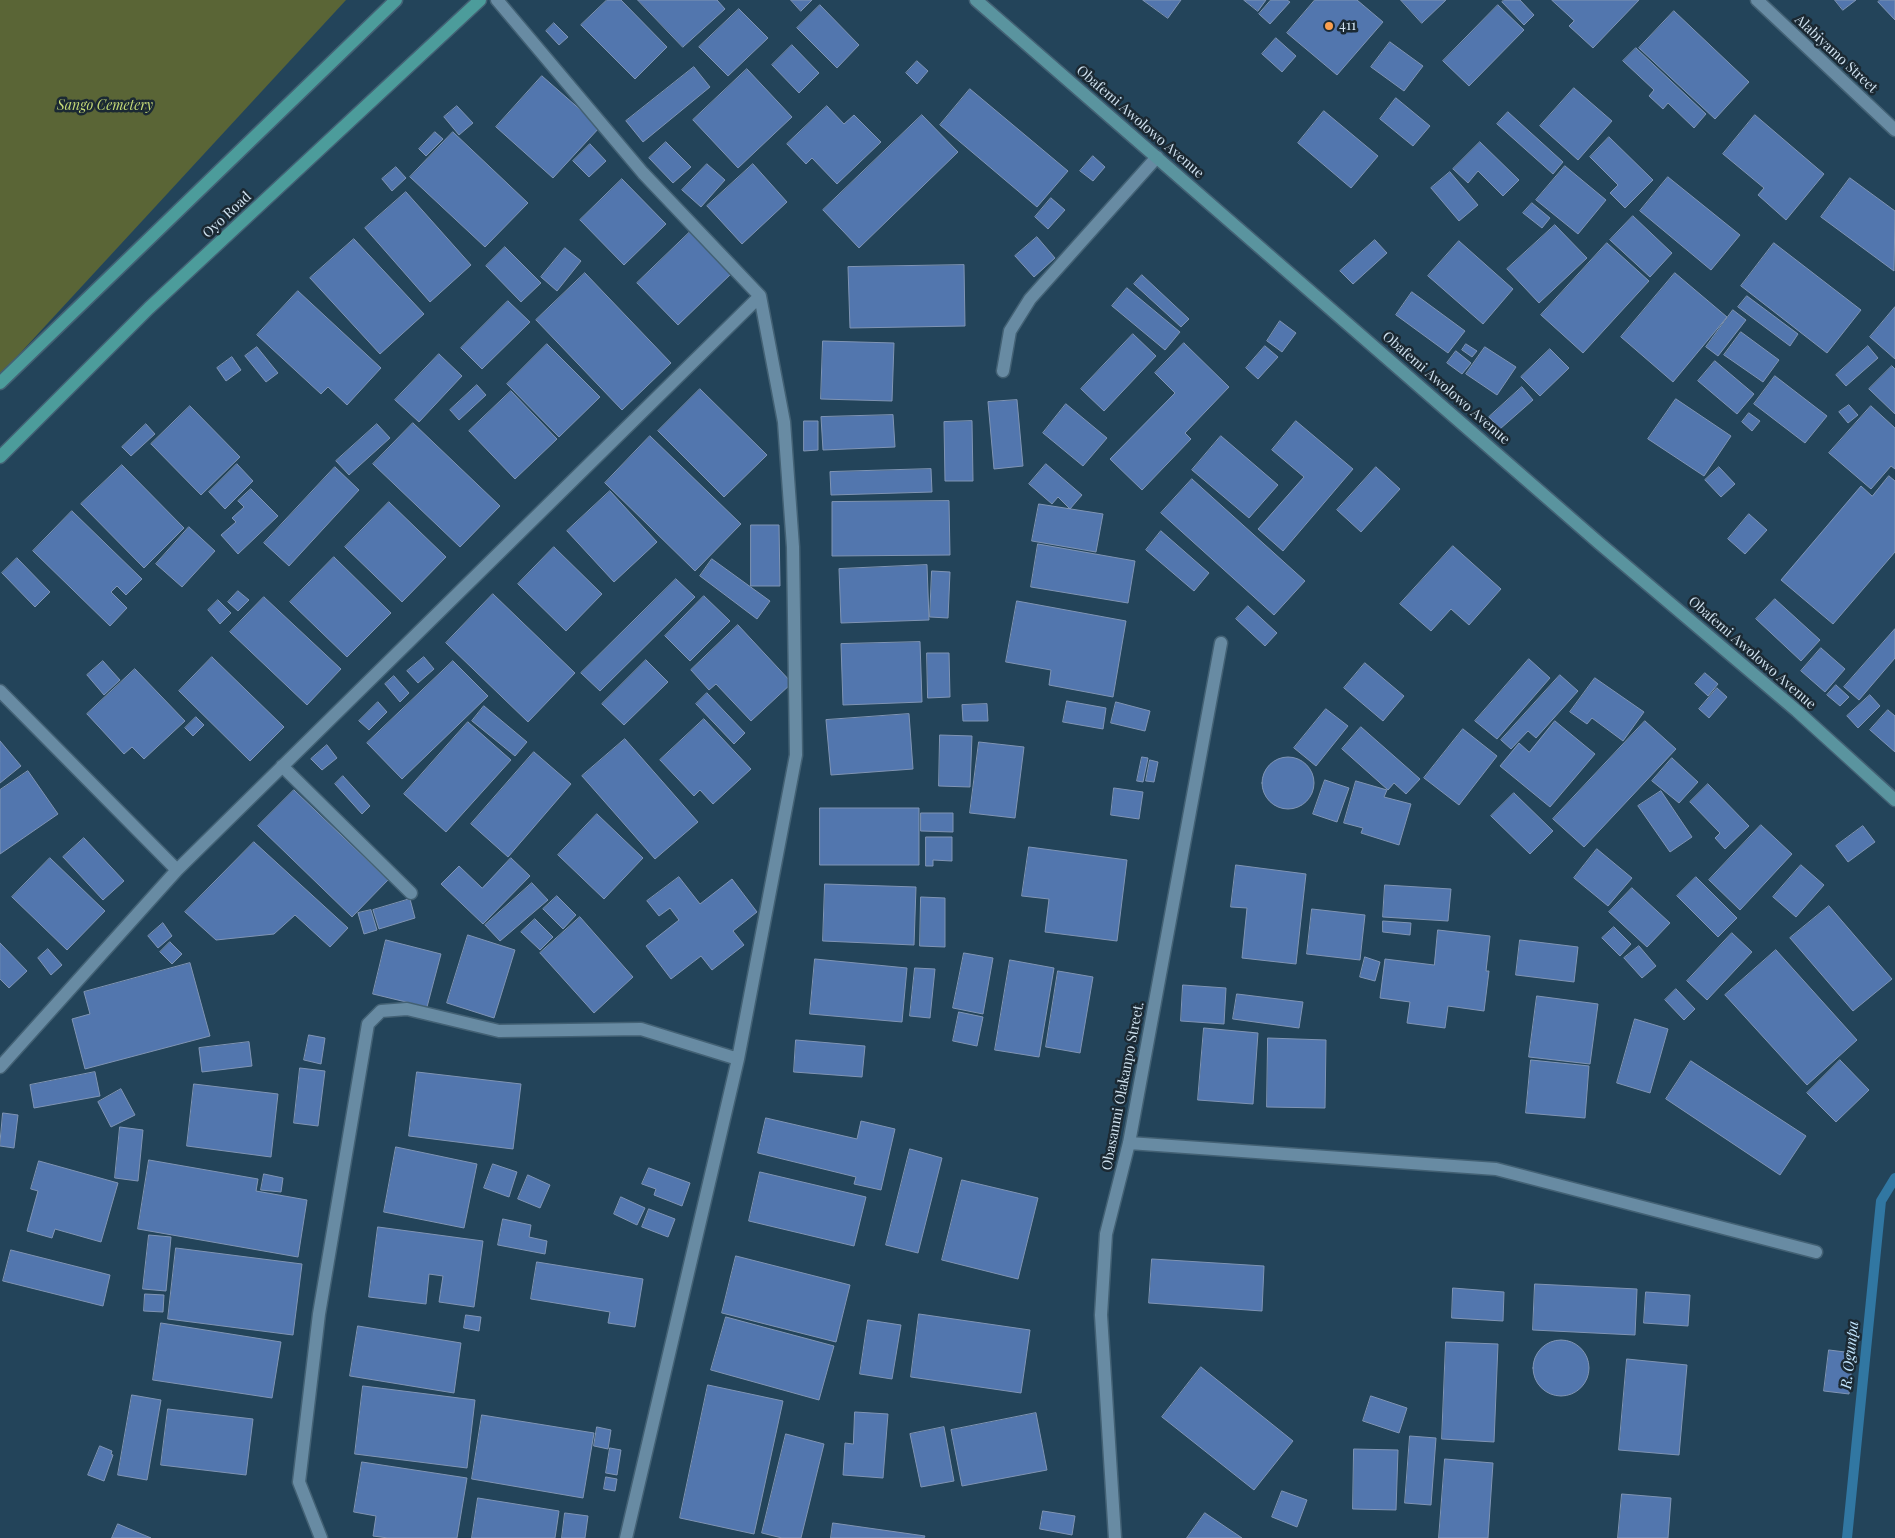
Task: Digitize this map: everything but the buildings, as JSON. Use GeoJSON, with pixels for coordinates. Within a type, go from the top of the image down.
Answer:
{"type":"FeatureCollection","features":[{"type":"Feature","properties":{"kind":"main road"},"geometry":{"type":"LineString","coordinates":[[0,383],[396,0]]}},
{"type":"Feature","properties":{"kind":"main road","name":"Oyo Road"},"geometry":{"type":"LineString","coordinates":[[0,457],[149,308],[480,0]]}},
{"type":"Feature","properties":{"kind":"main road","name":"Obafemi Awolowo Avenue"},"geometry":{"type":"LineString","coordinates":[[976,0],[1796,711],[1895,800]]}},
{"type":"Feature","properties":{"kind":"street"},"geometry":{"type":"LineString","coordinates":[[497,0],[643,174],[760,296],[784,422],[793,547],[796,755],[738,1059],[626,1538]]}},
{"type":"Feature","properties":{"kind":"street","name":"Alabiyamo Street"},"geometry":{"type":"LineString","coordinates":[[1756,0],[1895,130]]}},
{"type":"Feature","properties":{"kind":"street"},"geometry":{"type":"LineString","coordinates":[[1002,370],[1010,331],[1030,299],[1157,157]]}},
{"type":"Feature","properties":{"kind":"street"},"geometry":{"type":"LineString","coordinates":[[0,1067],[177,870],[760,296]]}},
{"type":"Feature","properties":{"kind":"street","name":"Obasanmi Olakanpo Street."},"geometry":{"type":"LineString","coordinates":[[1115,1538],[1101,1316],[1106,1234],[1129,1143],[1220,643]]}},
{"type":"Feature","properties":{"kind":"street"},"geometry":{"type":"LineString","coordinates":[[0,691],[177,870]]}},
{"type":"Feature","properties":{"kind":"street"},"geometry":{"type":"LineString","coordinates":[[282,766],[411,893]]}},
{"type":"Feature","properties":{"kind":"street"},"geometry":{"type":"LineString","coordinates":[[321,1538],[299,1482],[319,1314],[368,1024],[381,1010],[407,1009],[499,1031],[641,1029],[738,1059]]}},
{"type":"Feature","properties":{"kind":"street"},"geometry":{"type":"LineString","coordinates":[[1129,1143],[1496,1168],[1816,1252]]}},
{"type":"Feature","properties":{"kind":"green space","name":"Sango Cemetery"},"geometry":{"type":"Polygon","coordinates":[[[0,0],[346,0],[0,375],[0,0]]]}},
{"type":"Feature","properties":{"kind":"waterway","name":"R. Ogunpa"},"geometry":{"type":"LineString","coordinates":[[1847,1538],[1881,1201],[1895,1178]]}},
{"type":"Feature","properties":{"kind":"place","name":"411"},"geometry":{"type":"Point","coordinates":[1329,26]}}]}
